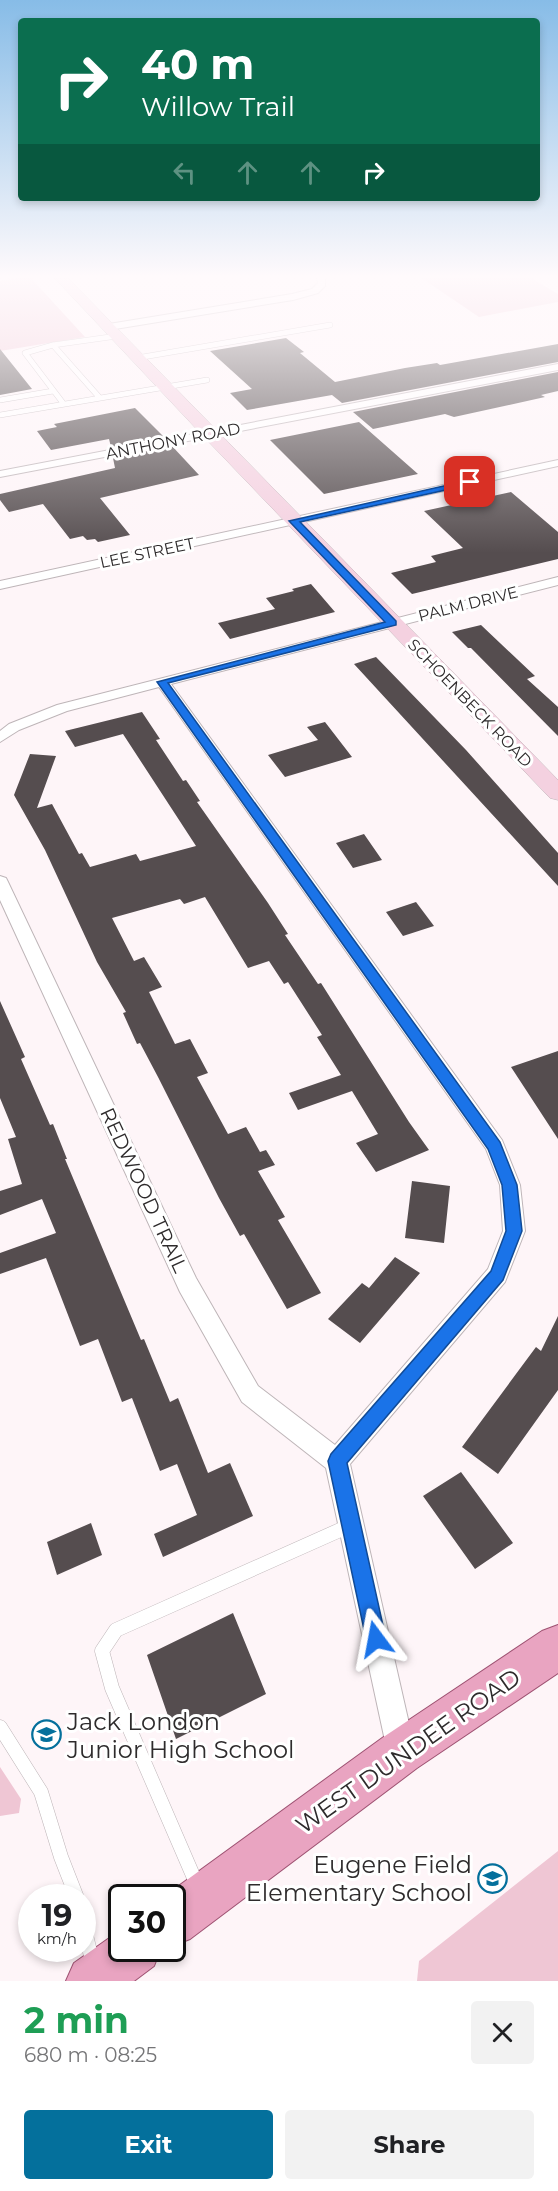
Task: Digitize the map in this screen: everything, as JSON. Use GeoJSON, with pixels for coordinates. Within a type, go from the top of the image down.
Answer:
{"type":"FeatureCollection","features":[{"type":"Feature","properties":{"kind":"main road","name":"SCHOENBECK ROAD"},"geometry":{"type":"LineString","coordinates":[[146,367],[558,793]]}},
{"type":"Feature","properties":{"kind":"main road","name":"WEST DUNDEE ROAD"},"geometry":{"type":"LineString","coordinates":[[188,1910],[401,1752],[558,1647]]}},
{"type":"Feature","properties":{"kind":"main road"},"geometry":{"type":"LineString","coordinates":[[94,1979],[117,1962]]}},
{"type":"Feature","properties":{"kind":"street","name":"ANTHONY ROAD"},"geometry":{"type":"LineString","coordinates":[[0,474],[556,367]]}},
{"type":"Feature","properties":{"kind":"street","name":"LEE STREET"},"geometry":{"type":"LineString","coordinates":[[0,585],[558,463]]}},
{"type":"Feature","properties":{"kind":"street","name":"PALM DRIVE"},"geometry":{"type":"LineString","coordinates":[[0,738],[14,727],[62,708],[558,581]]}},
{"type":"Feature","properties":{"kind":"street"},"geometry":{"type":"LineString","coordinates":[[162,682],[495,1146],[510,1185],[514,1231],[497,1275],[337,1461],[401,1752]]}},
{"type":"Feature","properties":{"kind":"street","name":"REDWOOD TRAIL"},"geometry":{"type":"LineString","coordinates":[[0,882],[188,1285],[250,1394],[337,1461]]}},
{"type":"Feature","properties":{"kind":"lane"},"geometry":{"type":"LineString","coordinates":[[36,367],[63,403]]}},
{"type":"Feature","properties":{"kind":"lane"},"geometry":{"type":"LineString","coordinates":[[73,367],[99,397]]}},
{"type":"Feature","properties":{"kind":"lane"},"geometry":{"type":"LineString","coordinates":[[0,415],[207,380]]}},
{"type":"Feature","properties":{"kind":"lane"},"geometry":{"type":"LineString","coordinates":[[0,400],[53,391]]}},
{"type":"Feature","properties":{"kind":"lane"},"geometry":{"type":"LineString","coordinates":[[188,1910],[112,1688],[102,1651],[116,1630],[351,1525]]}},
{"type":"Feature","properties":{"kind":"lane"},"geometry":{"type":"LineString","coordinates":[[0,1727],[41,1792],[72,1884]]}},
{"type":"Feature","properties":{"kind":"lane"},"geometry":{"type":"LineString","coordinates":[[91,1962],[94,1979]]}},
{"type":"Feature","properties":{"kind":"shaded area"},"geometry":{"type":"Polygon","coordinates":[[[0,1767],[21,1799],[19,1813],[0,1816],[0,1767]]]}},
{"type":"Feature","properties":{"kind":"shaded area"},"geometry":{"type":"Polygon","coordinates":[[[558,1851],[558,1981],[417,1981],[419,1961],[558,1851]]]}},
{"type":"Feature","properties":{"kind":"building"},"geometry":{"type":"Polygon","coordinates":[[[0,367],[15,367],[32,389],[0,395],[0,367]]]}},
{"type":"Feature","properties":{"kind":"building"},"geometry":{"type":"Polygon","coordinates":[[[228,367],[317,367],[335,382],[409,367],[529,367],[342,403],[332,395],[247,410],[230,393],[252,389],[228,367]]]}},
{"type":"Feature","properties":{"kind":"building"},"geometry":{"type":"Polygon","coordinates":[[[558,372],[558,391],[541,395],[545,397],[454,417],[445,414],[373,429],[353,412],[558,372]]]}},
{"type":"Feature","properties":{"kind":"building"},"geometry":{"type":"Polygon","coordinates":[[[135,408],[164,437],[111,447],[109,439],[51,450],[37,431],[57,427],[54,424],[135,408]]]}},
{"type":"Feature","properties":{"kind":"building"},"geometry":{"type":"Polygon","coordinates":[[[359,422],[418,474],[324,494],[270,440],[359,422]]]}},
{"type":"Feature","properties":{"kind":"building"},"geometry":{"type":"Polygon","coordinates":[[[172,446],[199,475],[100,498],[130,535],[98,542],[95,539],[87,540],[83,536],[70,539],[43,504],[9,512],[0,500],[0,494],[115,468],[113,458],[172,446]]]}},
{"type":"Feature","properties":{"kind":"building"},"geometry":{"type":"Polygon","coordinates":[[[511,492],[558,532],[558,559],[412,594],[391,573],[436,562],[431,556],[463,548],[424,511],[511,492]]]}},
{"type":"Feature","properties":{"kind":"building"},"geometry":{"type":"Polygon","coordinates":[[[311,584],[335,612],[230,639],[218,623],[275,609],[266,598],[311,584]]]}},
{"type":"Feature","properties":{"kind":"building"},"geometry":{"type":"Polygon","coordinates":[[[481,625],[535,676],[527,679],[558,707],[558,736],[471,648],[468,648],[452,632],[481,625]]]}},
{"type":"Feature","properties":{"kind":"building"},"geometry":{"type":"Polygon","coordinates":[[[376,657],[466,750],[558,853],[558,886],[354,664],[376,657]]]}},
{"type":"Feature","properties":{"kind":"building"},"geometry":{"type":"Polygon","coordinates":[[[142,712],[160,739],[156,740],[183,781],[186,780],[200,801],[197,802],[268,903],[288,934],[285,935],[318,984],[321,983],[429,1150],[376,1172],[356,1143],[378,1134],[352,1091],[298,1110],[289,1093],[341,1075],[317,1037],[322,1035],[288,982],[284,984],[269,961],[248,968],[205,897],[184,904],[180,899],[112,918],[134,961],[144,957],[162,987],[149,992],[175,1044],[190,1039],[208,1073],[197,1077],[228,1134],[246,1127],[260,1152],[266,1150],[275,1165],[258,1171],[285,1217],[278,1220],[321,1293],[287,1309],[244,1234],[240,1236],[140,1043],[137,1044],[123,1013],[126,1012],[97,962],[45,850],[14,795],[30,754],[56,756],[37,808],[52,804],[79,854],[82,853],[90,867],[136,854],[140,861],[196,846],[123,734],[75,747],[65,731],[142,712]]]}},
{"type":"Feature","properties":{"kind":"building"},"geometry":{"type":"Polygon","coordinates":[[[325,722],[352,757],[285,777],[268,755],[318,740],[307,727],[325,722]]]}},
{"type":"Feature","properties":{"kind":"building"},"geometry":{"type":"Polygon","coordinates":[[[364,834],[382,860],[353,868],[336,843],[364,834]]]}},
{"type":"Feature","properties":{"kind":"building"},"geometry":{"type":"Polygon","coordinates":[[[416,902],[434,926],[403,936],[386,912],[416,902]]]}},
{"type":"Feature","properties":{"kind":"building"},"geometry":{"type":"Polygon","coordinates":[[[0,1001],[25,1057],[21,1059],[50,1125],[53,1124],[67,1159],[65,1159],[141,1340],[144,1339],[170,1402],[178,1398],[208,1473],[230,1463],[253,1516],[163,1557],[154,1534],[197,1515],[177,1464],[160,1471],[132,1398],[122,1402],[98,1339],[80,1346],[46,1258],[0,1274],[0,1253],[56,1233],[42,1199],[0,1215],[0,1191],[22,1184],[8,1139],[16,1137],[0,1098],[0,1001]]]}},
{"type":"Feature","properties":{"kind":"building"},"geometry":{"type":"Polygon","coordinates":[[[558,1051],[558,1139],[511,1067],[558,1051]]]}},
{"type":"Feature","properties":{"kind":"building"},"geometry":{"type":"Polygon","coordinates":[[[412,1181],[450,1186],[444,1243],[405,1238],[412,1181]]]}},
{"type":"Feature","properties":{"kind":"building"},"geometry":{"type":"Polygon","coordinates":[[[395,1257],[420,1273],[360,1343],[328,1319],[362,1283],[369,1288],[395,1257]]]}},
{"type":"Feature","properties":{"kind":"building"},"geometry":{"type":"Polygon","coordinates":[[[558,1316],[558,1390],[498,1474],[462,1447],[536,1347],[541,1351],[558,1316]]]}},
{"type":"Feature","properties":{"kind":"building"},"geometry":{"type":"Polygon","coordinates":[[[461,1472],[513,1543],[475,1569],[423,1496],[461,1472]]]}},
{"type":"Feature","properties":{"kind":"building"},"geometry":{"type":"Polygon","coordinates":[[[91,1523],[102,1555],[57,1575],[47,1542],[91,1523]]]}},
{"type":"Feature","properties":{"kind":"building"},"geometry":{"type":"Polygon","coordinates":[[[233,1613],[266,1694],[176,1739],[147,1655],[233,1613]]]}},
{"type":"Feature","properties":{"kind":"place","name":"Jack London Junior High School"},"geometry":{"type":"Point","coordinates":[46,1735]}},
{"type":"Feature","properties":{"kind":"place","name":"Eugene Field Elementary School"},"geometry":{"type":"Point","coordinates":[493,1878]}},
{"type":"Feature","properties":{"kind":"route"},"geometry":{"type":"LineString","coordinates":[[376,1639],[337,1461],[497,1275],[514,1231],[510,1185],[495,1146],[162,682],[392,623],[294,521],[470,482]]}}]}
